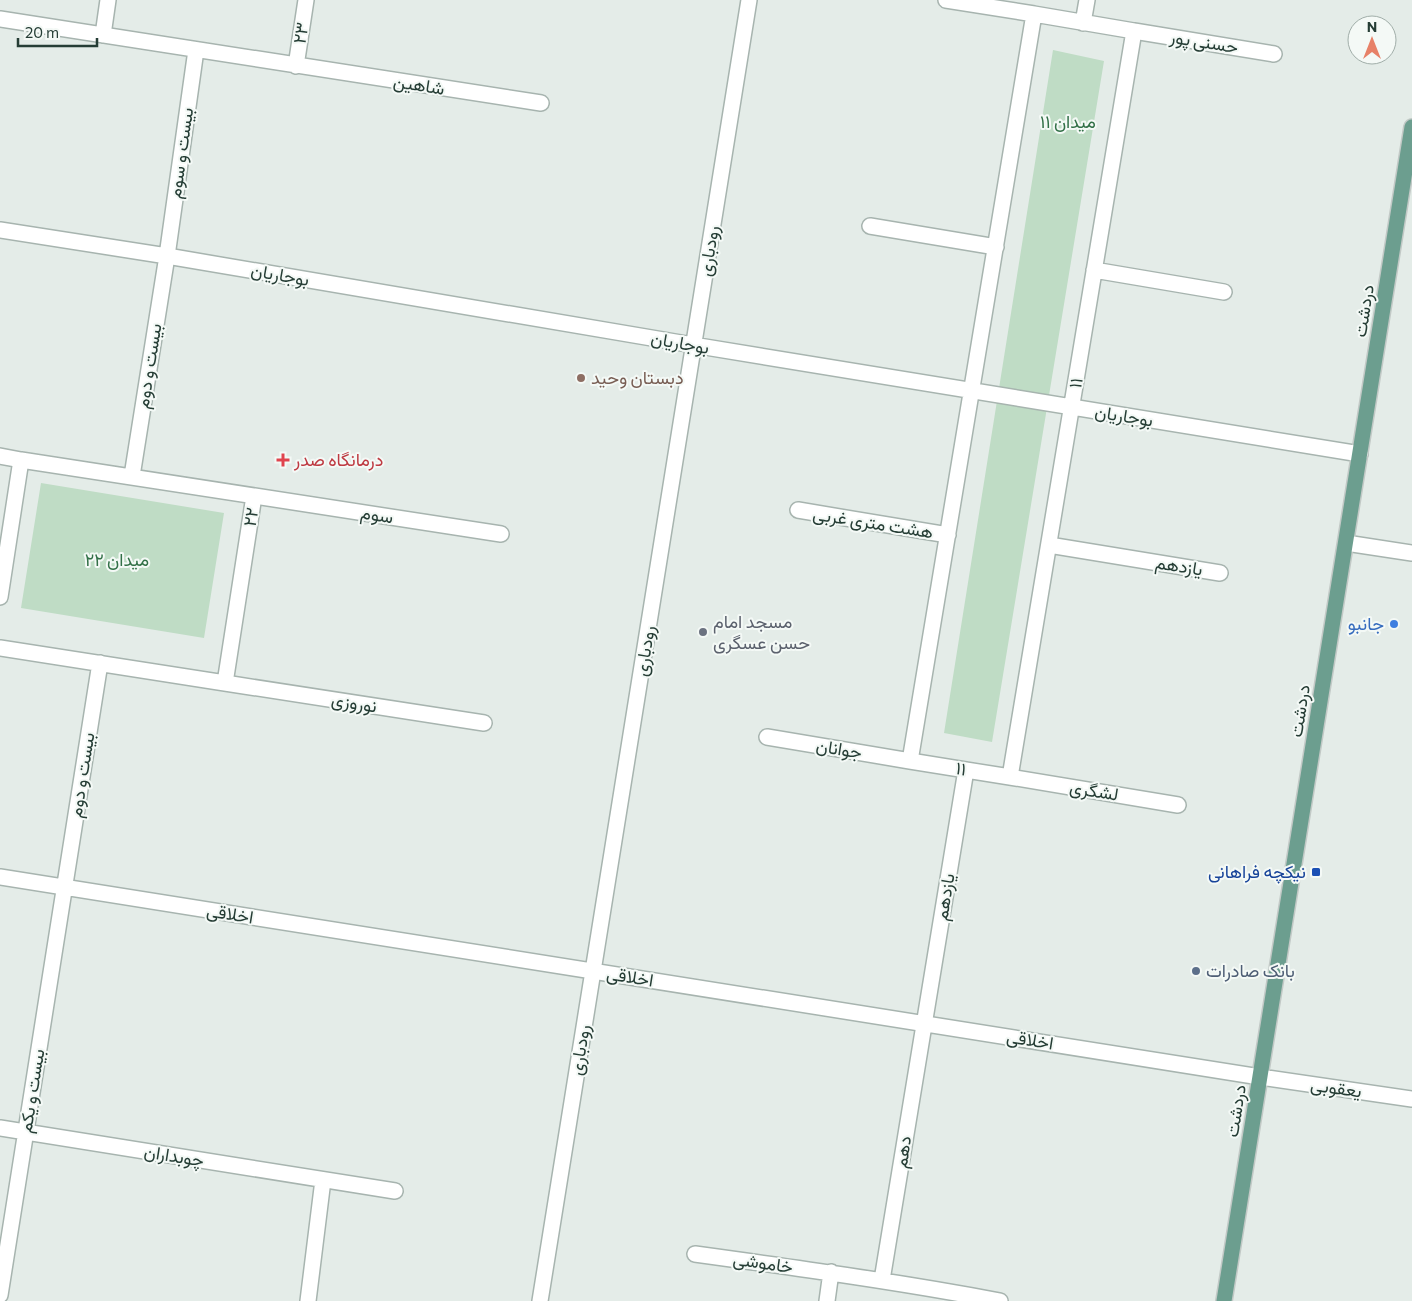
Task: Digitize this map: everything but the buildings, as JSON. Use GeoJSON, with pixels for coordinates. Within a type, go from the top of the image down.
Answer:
{"type":"FeatureCollection","features":[{"type":"Feature","properties":{"kind":"main road","name":"دردشت"},"geometry":{"type":"LineString","coordinates":[[1224,1301],[1412,127]]}},
{"type":"Feature","properties":{"kind":"street"},"geometry":{"type":"LineString","coordinates":[[102,35],[108,0]]}},
{"type":"Feature","properties":{"kind":"street","name":"۲۳"},"geometry":{"type":"LineString","coordinates":[[296,66],[306,0]]}},
{"type":"Feature","properties":{"kind":"street","name":"رودباری"},"geometry":{"type":"LineString","coordinates":[[540,1301],[749,0]]}},
{"type":"Feature","properties":{"kind":"street"},"geometry":{"type":"LineString","coordinates":[[946,0],[1134,31]]}},
{"type":"Feature","properties":{"kind":"street"},"geometry":{"type":"LineString","coordinates":[[1083,23],[1087,0]]}},
{"type":"Feature","properties":{"kind":"street"},"geometry":{"type":"LineString","coordinates":[[910,761],[1034,14]]}},
{"type":"Feature","properties":{"kind":"street","name":"شاهین"},"geometry":{"type":"LineString","coordinates":[[0,19],[541,104]]}},
{"type":"Feature","properties":{"kind":"street","name":"حسنی پور"},"geometry":{"type":"LineString","coordinates":[[1134,31],[1274,54]]}},
{"type":"Feature","properties":{"kind":"street","name":"۱۱"},"geometry":{"type":"LineString","coordinates":[[910,761],[1010,777],[1134,31]]}},
{"type":"Feature","properties":{"kind":"street","name":"بیست و سوم"},"geometry":{"type":"LineString","coordinates":[[167,256],[196,50]]}},
{"type":"Feature","properties":{"kind":"street"},"geometry":{"type":"LineString","coordinates":[[870,226],[996,246]]}},
{"type":"Feature","properties":{"kind":"street","name":"بوجاریان"},"geometry":{"type":"LineString","coordinates":[[0,230],[1360,454]]}},
{"type":"Feature","properties":{"kind":"street","name":"بیست و دوم"},"geometry":{"type":"LineString","coordinates":[[132,476],[167,256]]}},
{"type":"Feature","properties":{"kind":"street"},"geometry":{"type":"LineString","coordinates":[[1094,270],[1224,292]]}},
{"type":"Feature","properties":{"kind":"street","name":"۲۲"},"geometry":{"type":"LineString","coordinates":[[0,456],[254,496],[225,683]]}},
{"type":"Feature","properties":{"kind":"street"},"geometry":{"type":"LineString","coordinates":[[0,597],[21,460]]}},
{"type":"Feature","properties":{"kind":"street","name":"سوم"},"geometry":{"type":"LineString","coordinates":[[254,496],[501,534]]}},
{"type":"Feature","properties":{"kind":"street","name":"هشت متری غربی"},"geometry":{"type":"LineString","coordinates":[[798,510],[948,535]]}},
{"type":"Feature","properties":{"kind":"street"},"geometry":{"type":"LineString","coordinates":[[1346,543],[1412,553]]}},
{"type":"Feature","properties":{"kind":"street","name":"یازدهم"},"geometry":{"type":"LineString","coordinates":[[1049,545],[1220,573]]}},
{"type":"Feature","properties":{"kind":"street"},"geometry":{"type":"LineString","coordinates":[[0,648],[225,683]]}},
{"type":"Feature","properties":{"kind":"street","name":"بیست و دوم"},"geometry":{"type":"LineString","coordinates":[[65,887],[100,664]]}},
{"type":"Feature","properties":{"kind":"street","name":"نوروزی"},"geometry":{"type":"LineString","coordinates":[[225,683],[484,723]]}},
{"type":"Feature","properties":{"kind":"street","name":"جوانان"},"geometry":{"type":"LineString","coordinates":[[767,737],[910,761]]}},
{"type":"Feature","properties":{"kind":"street","name":"یازدهم"},"geometry":{"type":"LineString","coordinates":[[924,1023],[966,770]]}},
{"type":"Feature","properties":{"kind":"street","name":"لشگری"},"geometry":{"type":"LineString","coordinates":[[1010,777],[1178,805]]}},
{"type":"Feature","properties":{"kind":"street","name":"اخلاقی"},"geometry":{"type":"LineString","coordinates":[[0,877],[1260,1077]]}},
{"type":"Feature","properties":{"kind":"street","name":"بیست و یکم"},"geometry":{"type":"LineString","coordinates":[[0,1295],[65,887]]}},
{"type":"Feature","properties":{"kind":"street","name":"دهم"},"geometry":{"type":"LineString","coordinates":[[882,1280],[924,1023]]}},
{"type":"Feature","properties":{"kind":"street","name":"یعقوبی"},"geometry":{"type":"LineString","coordinates":[[1260,1077],[1412,1099]]}},
{"type":"Feature","properties":{"kind":"street","name":"چوبداران"},"geometry":{"type":"LineString","coordinates":[[0,1128],[395,1191]]}},
{"type":"Feature","properties":{"kind":"street"},"geometry":{"type":"LineString","coordinates":[[308,1301],[323,1180]]}},
{"type":"Feature","properties":{"kind":"street","name":"خاموشی"},"geometry":{"type":"LineString","coordinates":[[695,1254],[882,1280],[938,1295],[1000,1301]]}},
{"type":"Feature","properties":{"kind":"street"},"geometry":{"type":"LineString","coordinates":[[827,1301],[831,1272]]}},
{"type":"Feature","properties":{"kind":"green space","name":"میدان ۱۱"},"geometry":{"type":"Polygon","coordinates":[[[1053,50],[1104,61],[992,742],[944,733],[1053,50]]]}},
{"type":"Feature","properties":{"kind":"green space","name":"میدان ۲۲"},"geometry":{"type":"Polygon","coordinates":[[[41,483],[224,513],[204,638],[21,608],[41,483]]]}},
{"type":"Feature","properties":{"kind":"place","name":"دبستان وحید"},"geometry":{"type":"Point","coordinates":[581,378]}},
{"type":"Feature","properties":{"kind":"place","name":"درمانگاه صدر"},"geometry":{"type":"Point","coordinates":[283,460]}},
{"type":"Feature","properties":{"kind":"place","name":"جانبو"},"geometry":{"type":"Point","coordinates":[1394,624]}},
{"type":"Feature","properties":{"kind":"place","name":"مسجد امام حسن عسگری"},"geometry":{"type":"Point","coordinates":[703,632]}},
{"type":"Feature","properties":{"kind":"place","name":"نیکچه فراهانی"},"geometry":{"type":"Point","coordinates":[1316,872]}},
{"type":"Feature","properties":{"kind":"place","name":"بانک صادرات"},"geometry":{"type":"Point","coordinates":[1196,971]}}]}
